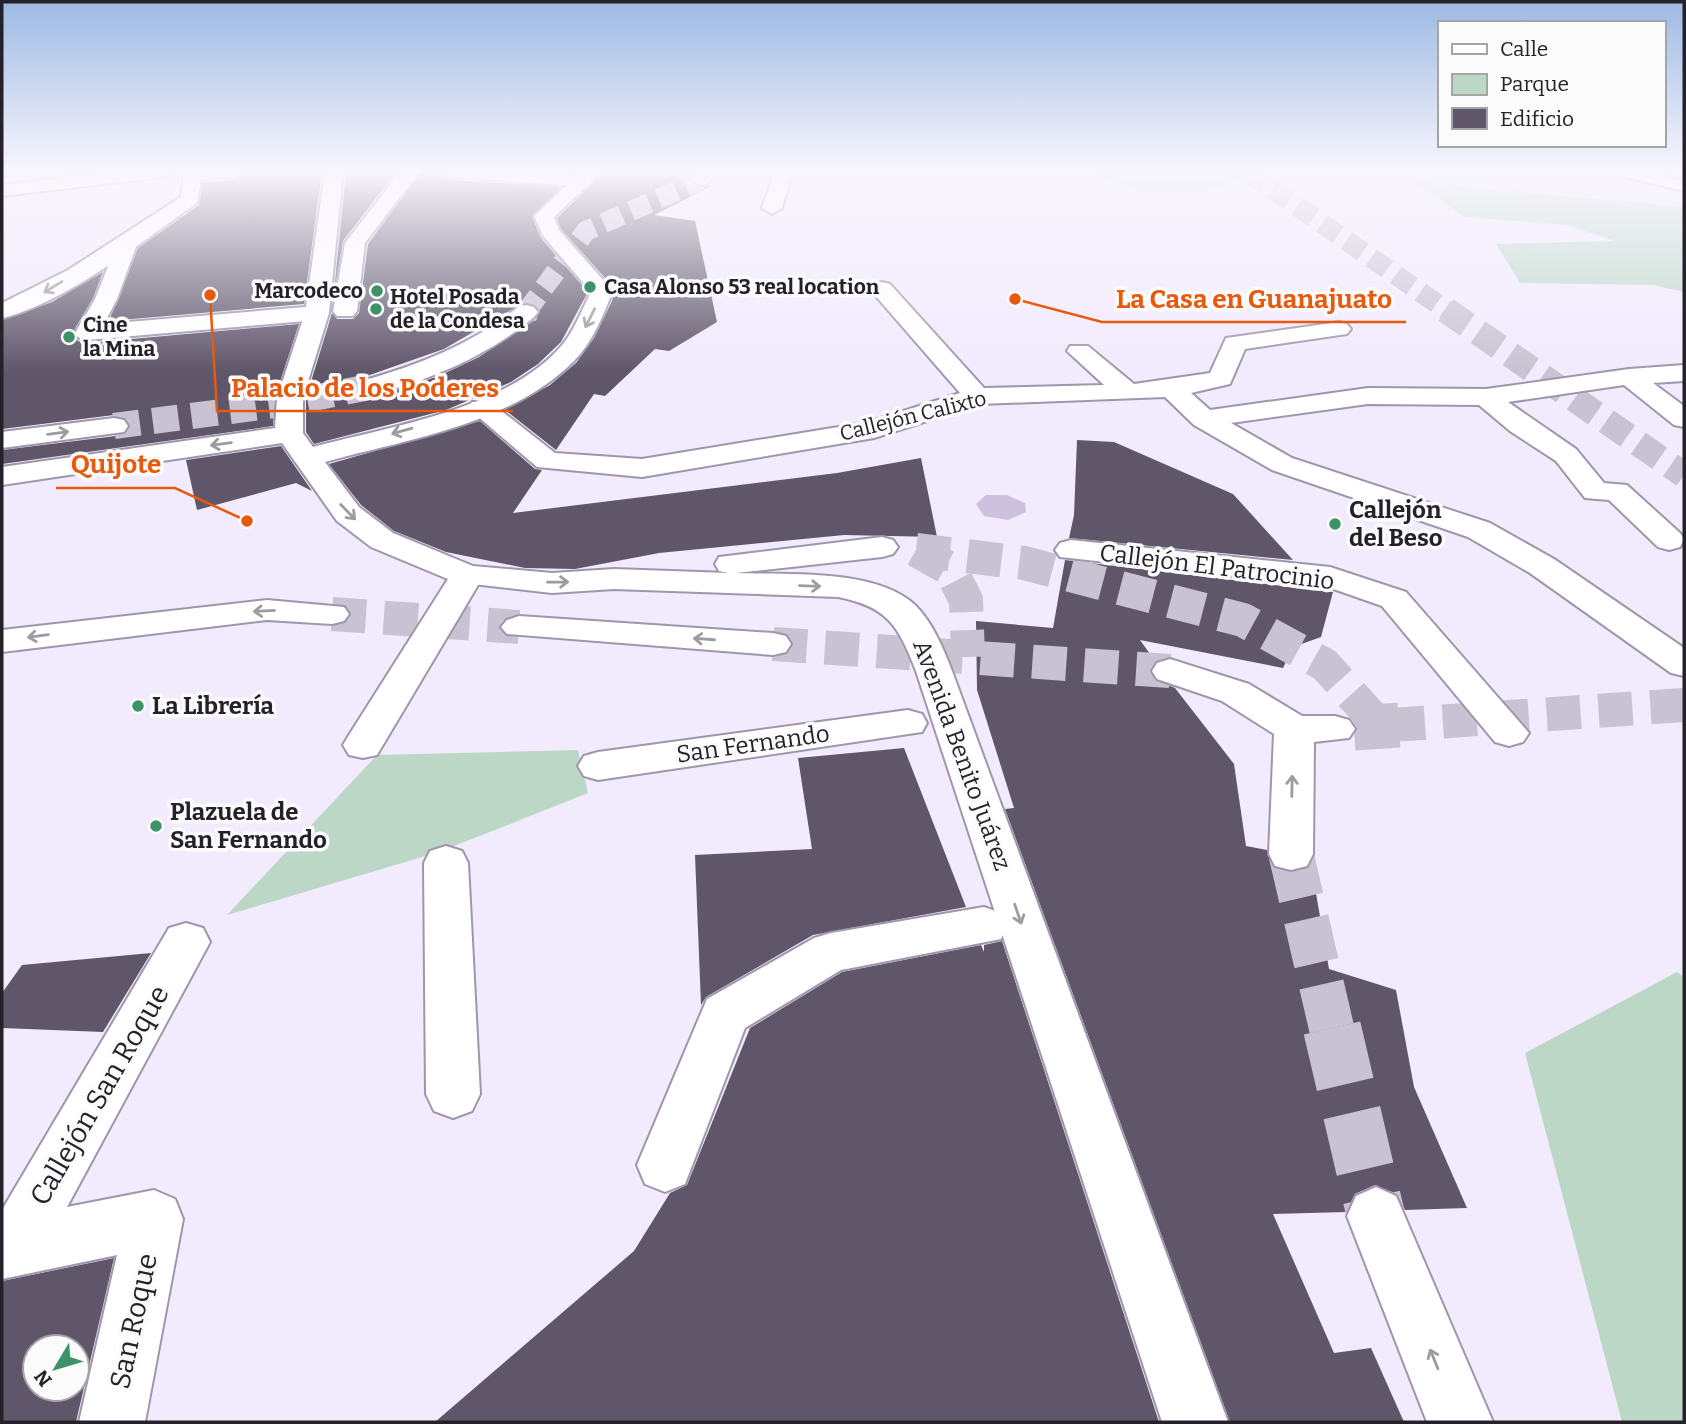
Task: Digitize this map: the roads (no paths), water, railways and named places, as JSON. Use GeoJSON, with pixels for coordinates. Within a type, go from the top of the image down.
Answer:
{"type":"FeatureCollection","features":[{"type":"Feature","properties":{"kind":"street"},"geometry":{"type":"LineString","coordinates":[[2,311],[35,298],[135,238]]}},
{"type":"Feature","properties":{"kind":"street"},"geometry":{"type":"LineString","coordinates":[[298,446],[290,398],[317,313],[326,238]]}},
{"type":"Feature","properties":{"kind":"street"},"geometry":{"type":"LineString","coordinates":[[345,311],[355,243],[359,238]]}},
{"type":"Feature","properties":{"kind":"street"},"geometry":{"type":"LineString","coordinates":[[2,476],[298,446],[481,408],[516,394],[567,355],[602,291],[556,238]]}},
{"type":"Feature","properties":{"kind":"street"},"geometry":{"type":"LineString","coordinates":[[127,244],[106,299],[87,333],[317,313]]}},
{"type":"Feature","properties":{"kind":"street"},"geometry":{"type":"LineString","coordinates":[[882,289],[977,396]]}},
{"type":"Feature","properties":{"kind":"street"},"geometry":{"type":"LineString","coordinates":[[374,386],[421,373],[460,358],[482,346],[526,312]]}},
{"type":"Feature","properties":{"kind":"street","name":"Callejón Calixto"},"geometry":{"type":"LineString","coordinates":[[481,408],[547,461],[642,468],[874,430],[977,396],[1171,389],[1221,379],[1235,343],[1339,329]]}},
{"type":"Feature","properties":{"kind":"street"},"geometry":{"type":"LineString","coordinates":[[1079,351],[1128,392]]}},
{"type":"Feature","properties":{"kind":"street"},"geometry":{"type":"LineString","coordinates":[[1204,419],[1368,396],[1486,397],[1629,377],[1683,364]]}},
{"type":"Feature","properties":{"kind":"street"},"geometry":{"type":"LineString","coordinates":[[1629,377],[1684,419]]}},
{"type":"Feature","properties":{"kind":"street"},"geometry":{"type":"LineString","coordinates":[[1171,389],[1204,419],[1282,464],[1479,530],[1542,566],[1684,665]]}},
{"type":"Feature","properties":{"kind":"street"},"geometry":{"type":"LineString","coordinates":[[1486,397],[1520,425],[1566,455],[1596,492],[1616,491],[1669,540]]}},
{"type":"Feature","properties":{"kind":"street"},"geometry":{"type":"LineString","coordinates":[[2,440],[114,426]]}},
{"type":"Feature","properties":{"kind":"street","name":"Avenida Benito Juárez"},"geometry":{"type":"LineString","coordinates":[[298,446],[348,514],[382,540],[467,575],[552,583],[614,579],[838,587],[861,591],[894,604],[914,624],[934,671],[1195,1422]]}},
{"type":"Feature","properties":{"kind":"street"},"geometry":{"type":"LineString","coordinates":[[614,579],[882,547]]}},
{"type":"Feature","properties":{"kind":"street","name":"Callejón El Patrocinio"},"geometry":{"type":"LineString","coordinates":[[1071,550],[1329,577],[1394,599],[1509,733]]}},
{"type":"Feature","properties":{"kind":"street"},"geometry":{"type":"LineString","coordinates":[[363,745],[467,575]]}},
{"type":"Feature","properties":{"kind":"street"},"geometry":{"type":"LineString","coordinates":[[2,641],[267,610],[332,614]]}},
{"type":"Feature","properties":{"kind":"street"},"geometry":{"type":"LineString","coordinates":[[519,627],[773,644]]}},
{"type":"Feature","properties":{"kind":"street"},"geometry":{"type":"LineString","coordinates":[[1170,671],[1215,682],[1252,698],[1294,729],[1335,729]]}},
{"type":"Feature","properties":{"kind":"street","name":"San Fernando"},"geometry":{"type":"LineString","coordinates":[[598,766],[908,723]]}},
{"type":"Feature","properties":{"kind":"street"},"geometry":{"type":"LineString","coordinates":[[1291,854],[1294,729]]}},
{"type":"Feature","properties":{"kind":"street"},"geometry":{"type":"LineString","coordinates":[[446,863],[453,1094]]}},
{"type":"Feature","properties":{"kind":"street"},"geometry":{"type":"LineString","coordinates":[[665,1165],[725,1014],[831,952],[984,926]]}},
{"type":"Feature","properties":{"kind":"street","name":"Callejón San Roque"},"geometry":{"type":"LineString","coordinates":[[7,1248],[186,942]]}},
{"type":"Feature","properties":{"kind":"street"},"geometry":{"type":"LineString","coordinates":[[1376,1216],[1460,1422]]}},
{"type":"Feature","properties":{"kind":"street","name":"San Roque"},"geometry":{"type":"LineString","coordinates":[[7,1248],[154,1219],[112,1422]]}},
{"type":"Feature","properties":{"kind":"tunnel"},"geometry":{"type":"LineString","coordinates":[[528,310],[526,312],[580,238]]}},
{"type":"Feature","properties":{"kind":"tunnel"},"geometry":{"type":"LineString","coordinates":[[1343,238],[1449,312]]}},
{"type":"Feature","properties":{"kind":"tunnel"},"geometry":{"type":"LineString","coordinates":[[1446,310],[1684,475]]}},
{"type":"Feature","properties":{"kind":"tunnel"},"geometry":{"type":"LineString","coordinates":[[114,426],[284,404],[374,386]]}},
{"type":"Feature","properties":{"kind":"tunnel"},"geometry":{"type":"LineString","coordinates":[[968,657],[966,600],[950,569],[916,550],[1024,563],[1243,620],[1325,665],[1379,725]]}},
{"type":"Feature","properties":{"kind":"tunnel"},"geometry":{"type":"LineString","coordinates":[[332,614],[519,627]]}},
{"type":"Feature","properties":{"kind":"tunnel"},"geometry":{"type":"LineString","coordinates":[[773,644],[1170,671]]}},
{"type":"Feature","properties":{"kind":"tunnel"},"geometry":{"type":"LineString","coordinates":[[1391,725],[1684,705]]}},
{"type":"Feature","properties":{"kind":"tunnel"},"geometry":{"type":"LineString","coordinates":[[1379,726],[1416,724]]}},
{"type":"Feature","properties":{"kind":"tunnel"},"geometry":{"type":"LineString","coordinates":[[1354,728],[1379,726]]}},
{"type":"Feature","properties":{"kind":"tunnel"},"geometry":{"type":"LineString","coordinates":[[1291,854],[1332,1030]]}},
{"type":"Feature","properties":{"kind":"tunnel"},"geometry":{"type":"LineString","coordinates":[[1332,1028],[1376,1216]]}},
{"type":"Feature","properties":{"kind":"place","name":"Casa Alonso 53 real location"},"geometry":{"type":"Point","coordinates":[590,287]}},
{"type":"Feature","properties":{"kind":"place","name":"Marcodeco"},"geometry":{"type":"Point","coordinates":[377,291]}},
{"type":"Feature","properties":{"kind":"place","name":"Palacio de los Poderes"},"geometry":{"type":"Point","coordinates":[210,295]}},
{"type":"Feature","properties":{"kind":"place","name":"La Casa en Guanajuato"},"geometry":{"type":"Point","coordinates":[1015,299]}},
{"type":"Feature","properties":{"kind":"place","name":"Hotel Posada de la Condesa"},"geometry":{"type":"Point","coordinates":[376,309]}},
{"type":"Feature","properties":{"kind":"place","name":"Cine la Mina"},"geometry":{"type":"Point","coordinates":[69,337]}},
{"type":"Feature","properties":{"kind":"place","name":"Quijote"},"geometry":{"type":"Point","coordinates":[247,521]}},
{"type":"Feature","properties":{"kind":"place","name":"Callejón del Beso"},"geometry":{"type":"Point","coordinates":[1335,524]}},
{"type":"Feature","properties":{"kind":"place","name":"La Librería"},"geometry":{"type":"Point","coordinates":[138,706]}},
{"type":"Feature","properties":{"kind":"place","name":"Plazuela de San Fernando"},"geometry":{"type":"Point","coordinates":[156,826]}}]}
